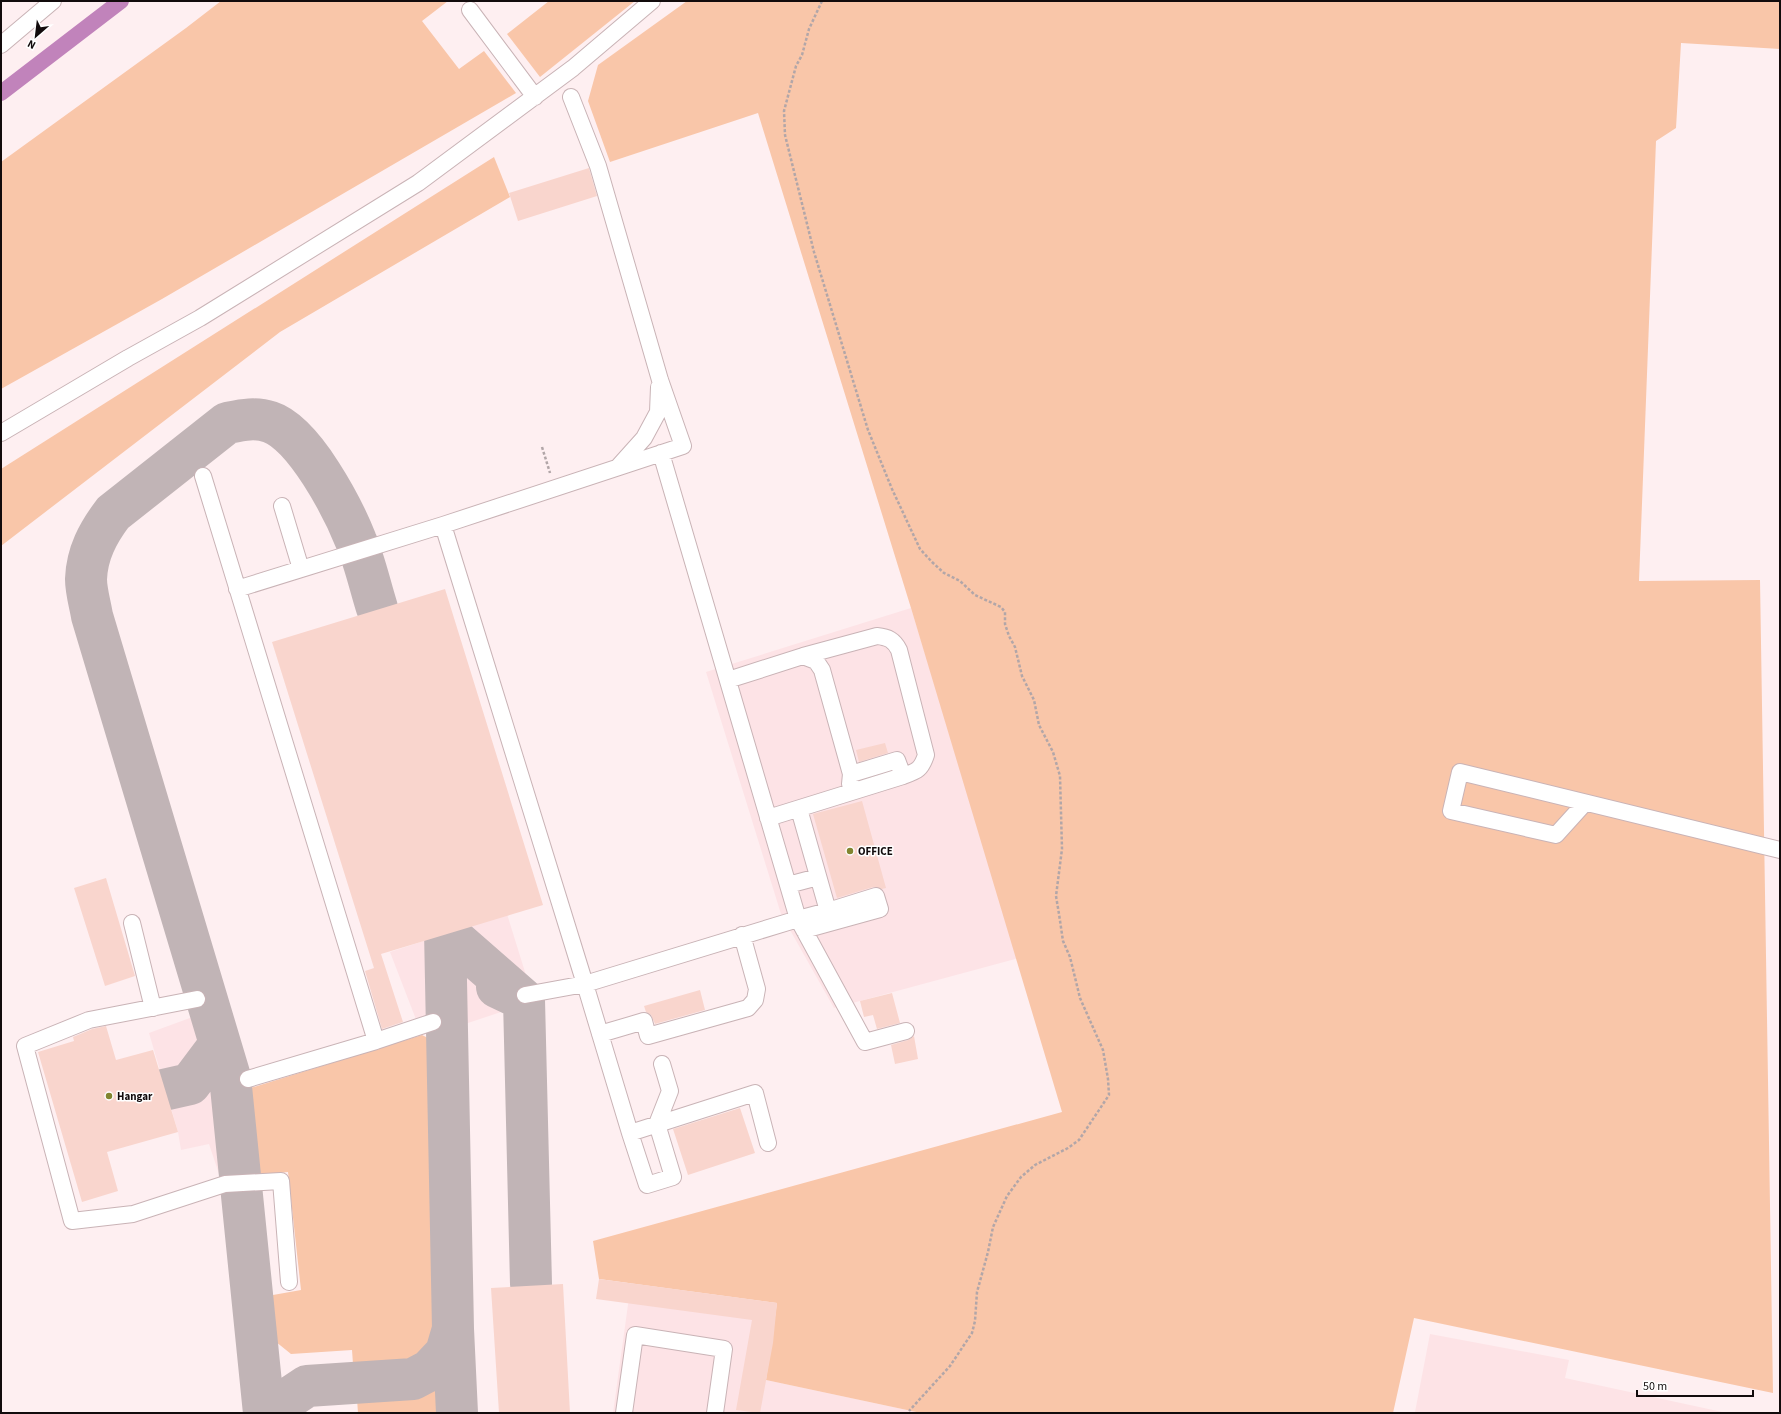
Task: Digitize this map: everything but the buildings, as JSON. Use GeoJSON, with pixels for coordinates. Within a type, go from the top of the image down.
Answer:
{"type":"FeatureCollection","features":[{"type":"Feature","properties":{"kind":"street"},"geometry":{"type":"LineString","coordinates":[[1,45],[53,1]]}},
{"type":"Feature","properties":{"kind":"street"},"geometry":{"type":"LineString","coordinates":[[1,433],[128,358],[200,318],[418,183],[573,68],[652,1]]}},
{"type":"Feature","properties":{"kind":"street"},"geometry":{"type":"LineString","coordinates":[[470,10],[540,93]]}},
{"type":"Feature","properties":{"kind":"street"},"geometry":{"type":"LineString","coordinates":[[238,589],[443,525],[683,446],[660,380],[598,166],[571,97],[569,81],[573,68]]}},
{"type":"Feature","properties":{"kind":"street"},"geometry":{"type":"LineString","coordinates":[[540,93],[562,90],[571,97]]}},
{"type":"Feature","properties":{"kind":"street"},"geometry":{"type":"LineString","coordinates":[[617,468],[644,438],[658,412],[660,380]]}},
{"type":"Feature","properties":{"kind":"street"},"geometry":{"type":"LineString","coordinates":[[661,453],[768,818],[801,924],[865,1042],[906,1031]]}},
{"type":"Feature","properties":{"kind":"street"},"geometry":{"type":"LineString","coordinates":[[203,476],[376,1041]]}},
{"type":"Feature","properties":{"kind":"street"},"geometry":{"type":"LineString","coordinates":[[282,506],[301,569]]}},
{"type":"Feature","properties":{"kind":"street"},"geometry":{"type":"LineString","coordinates":[[443,525],[647,1185],[673,1177],[657,1124],[670,1091],[662,1064]]}},
{"type":"Feature","properties":{"kind":"street"},"geometry":{"type":"LineString","coordinates":[[728,680],[803,656],[877,636],[886,637],[894,641],[899,650],[926,755],[919,770],[768,818]]}},
{"type":"Feature","properties":{"kind":"street"},"geometry":{"type":"LineString","coordinates":[[803,656],[816,661],[822,670],[851,774],[850,786],[841,796]]}},
{"type":"Feature","properties":{"kind":"street"},"geometry":{"type":"LineString","coordinates":[[851,774],[898,760],[903,776]]}},
{"type":"Feature","properties":{"kind":"street"},"geometry":{"type":"LineString","coordinates":[[1585,803],[1556,835],[1451,811],[1460,772],[1780,850]]}},
{"type":"Feature","properties":{"kind":"street"},"geometry":{"type":"LineString","coordinates":[[798,809],[828,911]]}},
{"type":"Feature","properties":{"kind":"street"},"geometry":{"type":"LineString","coordinates":[[788,885],[818,877]]}},
{"type":"Feature","properties":{"kind":"street"},"geometry":{"type":"LineString","coordinates":[[525,995],[585,984],[742,935],[801,924],[880,909],[876,896],[828,911],[801,924]]}},
{"type":"Feature","properties":{"kind":"street"},"geometry":{"type":"LineString","coordinates":[[132,923],[153,1008]]}},
{"type":"Feature","properties":{"kind":"street"},"geometry":{"type":"LineString","coordinates":[[600,1034],[644,1021],[648,1036],[748,1008],[756,1000],[757,989],[742,935]]}},
{"type":"Feature","properties":{"kind":"street"},"geometry":{"type":"LineString","coordinates":[[197,999],[89,1020],[25,1046],[72,1221],[134,1214],[225,1184],[281,1181],[289,1282]]}},
{"type":"Feature","properties":{"kind":"street"},"geometry":{"type":"LineString","coordinates":[[248,1079],[376,1041],[433,1022]]}},
{"type":"Feature","properties":{"kind":"street"},"geometry":{"type":"LineString","coordinates":[[630,1133],[755,1093],[768,1143]]}},
{"type":"Feature","properties":{"kind":"street"},"geometry":{"type":"LineString","coordinates":[[624,1413],[634,1335],[724,1349],[715,1413]]}},
{"type":"Feature","properties":{"kind":"path"},"geometry":{"type":"LineString","coordinates":[[822,1],[808,30],[802,55],[796,66],[784,111],[785,135],[814,252],[868,430],[892,489],[920,549],[944,573],[960,581],[975,595],[1001,606],[1005,612],[1005,624],[1015,647],[1022,676],[1034,700],[1039,725],[1053,752],[1060,776],[1062,849],[1056,896],[1058,914],[1064,942],[1070,957],[1080,998],[1103,1050],[1109,1095],[1079,1140],[1068,1148],[1035,1165],[1013,1186],[993,1228],[977,1292],[975,1321],[972,1333],[950,1366],[909,1411]]}},
{"type":"Feature","properties":{"kind":"path"},"geometry":{"type":"LineString","coordinates":[[542,447],[549,473],[556,471]]}},
{"type":"Feature","properties":{"kind":"shaded area"},"geometry":{"type":"Polygon","coordinates":[[[221,1],[448,1],[422,21],[459,69],[484,51],[516,93],[162,299],[1,389],[1,162],[221,1]]]}},
{"type":"Feature","properties":{"kind":"shaded area"},"geometry":{"type":"Polygon","coordinates":[[[549,1],[635,1],[540,77],[507,34],[549,1]]]}},
{"type":"Feature","properties":{"kind":"shaded area"},"geometry":{"type":"Polygon","coordinates":[[[687,1],[1780,1],[1780,49],[1681,43],[1676,128],[1656,141],[1639,581],[1760,580],[1773,1393],[1414,1318],[1393,1413],[921,1413],[766,1380],[777,1303],[599,1279],[593,1241],[1062,1112],[911,608],[758,113],[610,162],[588,101],[598,65],[687,1]]]}},
{"type":"Feature","properties":{"kind":"shaded area"},"geometry":{"type":"Polygon","coordinates":[[[494,157],[510,197],[280,332],[1,546],[1,469],[494,157]]]}},
{"type":"Feature","properties":{"kind":"shaded area"},"geometry":{"type":"Polygon","coordinates":[[[911,608],[1019,958],[834,1008],[781,914],[706,672],[911,608]]]}},
{"type":"Feature","properties":{"kind":"shaded area"},"geometry":{"type":"Polygon","coordinates":[[[507,914],[534,1001],[468,1023],[422,1035],[390,952],[507,914]]]}},
{"type":"Feature","properties":{"kind":"shaded area"},"geometry":{"type":"Polygon","coordinates":[[[198,1015],[219,1087],[229,1176],[220,1177],[209,1144],[181,1150],[178,1132],[149,1033],[198,1015]]]}},
{"type":"Feature","properties":{"kind":"shaded area"},"geometry":{"type":"Polygon","coordinates":[[[422,1035],[438,1043],[443,1324],[439,1323],[440,1334],[433,1335],[434,1349],[429,1349],[428,1358],[417,1359],[417,1363],[402,1364],[402,1368],[365,1371],[363,1364],[353,1364],[352,1350],[291,1354],[265,1333],[263,1307],[273,1295],[301,1290],[288,1172],[257,1175],[246,1166],[241,1091],[422,1035]]]}},
{"type":"Feature","properties":{"kind":"shaded area"},"geometry":{"type":"Polygon","coordinates":[[[631,1283],[777,1303],[766,1380],[921,1413],[613,1413],[631,1283]]]}},
{"type":"Feature","properties":{"kind":"shaded area"},"geometry":{"type":"Polygon","coordinates":[[[1430,1334],[1569,1360],[1565,1378],[1727,1413],[1415,1412],[1430,1334]]]}},
{"type":"Feature","properties":{"kind":"shaded area"},"geometry":{"type":"Polygon","coordinates":[[[447,1386],[449,1413],[358,1413],[357,1399],[366,1391],[447,1386]]]}},
{"type":"Feature","properties":{"kind":"waterway"},"geometry":{"type":"LineString","coordinates":[[1,93],[121,1]]}},
{"type":"Feature","properties":{"kind":"taxiway"},"geometry":{"type":"LineString","coordinates":[[264,1413],[230,1077],[92,616],[86,579],[87,570],[94,544],[113,513],[227,423],[254,419],[264,420],[283,429],[296,441],[321,473],[342,510],[356,541],[377,608]]}},
{"type":"Feature","properties":{"kind":"taxiway"},"geometry":{"type":"LineString","coordinates":[[457,1413],[453,1329],[445,931],[524,1000]]}},
{"type":"Feature","properties":{"kind":"taxiway"},"geometry":{"type":"LineString","coordinates":[[497,987],[524,1000],[531,1284]]}},
{"type":"Feature","properties":{"kind":"taxiway"},"geometry":{"type":"LineString","coordinates":[[159,1091],[190,1084],[220,1044]]}},
{"type":"Feature","properties":{"kind":"taxiway"},"geometry":{"type":"LineString","coordinates":[[276,1413],[286,1400],[307,1386],[413,1379],[430,1370],[446,1353],[453,1329]]}},
{"type":"Feature","properties":{"kind":"place","name":"OFFICE"},"geometry":{"type":"Point","coordinates":[850,851]}},
{"type":"Feature","properties":{"kind":"place","name":"Hangar"},"geometry":{"type":"Point","coordinates":[109,1096]}}]}
